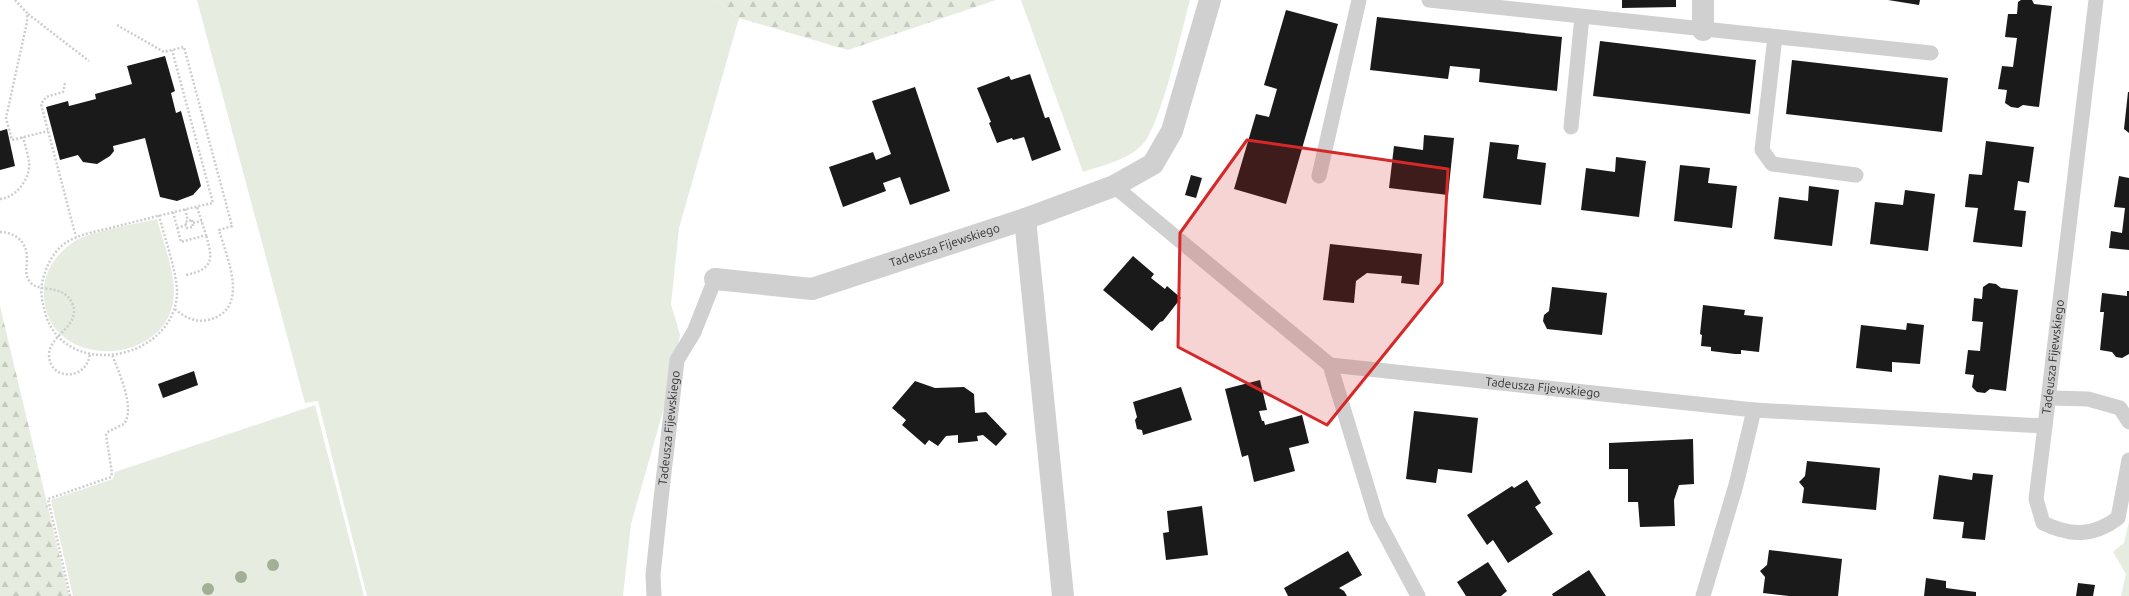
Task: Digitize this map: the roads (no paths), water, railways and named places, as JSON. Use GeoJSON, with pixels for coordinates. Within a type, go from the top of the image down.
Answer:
{"type":"FeatureCollection","features":[{"type":"Feature","properties":{"kind":"street","name":"Tadeusza Fijewskiego"},"geometry":{"type":"LineString","coordinates":[[715,279],[812,289],[1025,219],[1114,186],[1153,164],[1172,131],[1210,0]]}},
{"type":"Feature","properties":{"kind":"street"},"geometry":{"type":"LineString","coordinates":[[1703,0],[1703,30]]}},
{"type":"Feature","properties":{"kind":"street"},"geometry":{"type":"LineString","coordinates":[[1025,219],[1063,596]]}},
{"type":"Feature","properties":{"kind":"lane"},"geometry":{"type":"LineString","coordinates":[[1319,176],[1359,0]]}},
{"type":"Feature","properties":{"kind":"lane"},"geometry":{"type":"LineString","coordinates":[[1429,0],[1931,53]]}},
{"type":"Feature","properties":{"kind":"lane","name":"Tadeusza Fijewskiego"},"geometry":{"type":"LineString","coordinates":[[1330,365],[1754,410],[2045,426],[2050,398],[2096,0]]}},
{"type":"Feature","properties":{"kind":"lane"},"geometry":{"type":"LineString","coordinates":[[1571,127],[1582,17]]}},
{"type":"Feature","properties":{"kind":"lane"},"geometry":{"type":"LineString","coordinates":[[1776,37],[1762,150],[1772,164],[1856,175]]}},
{"type":"Feature","properties":{"kind":"lane"},"geometry":{"type":"LineString","coordinates":[[1114,186],[1330,365],[1376,518],[1418,596]]}},
{"type":"Feature","properties":{"kind":"lane","name":"Tadeusza Fijewskiego"},"geometry":{"type":"LineString","coordinates":[[654,596],[654,575],[661,499],[677,360],[694,332],[715,279]]}},
{"type":"Feature","properties":{"kind":"lane"},"geometry":{"type":"LineString","coordinates":[[2050,398],[2088,399],[2120,408],[2129,422]]}},
{"type":"Feature","properties":{"kind":"lane"},"geometry":{"type":"LineString","coordinates":[[1703,596],[1736,485],[1754,410]]}},
{"type":"Feature","properties":{"kind":"lane"},"geometry":{"type":"LineString","coordinates":[[2045,426],[2036,499],[2043,523],[2057,530],[2084,533],[2106,527],[2118,518],[2129,460]]}}]}
